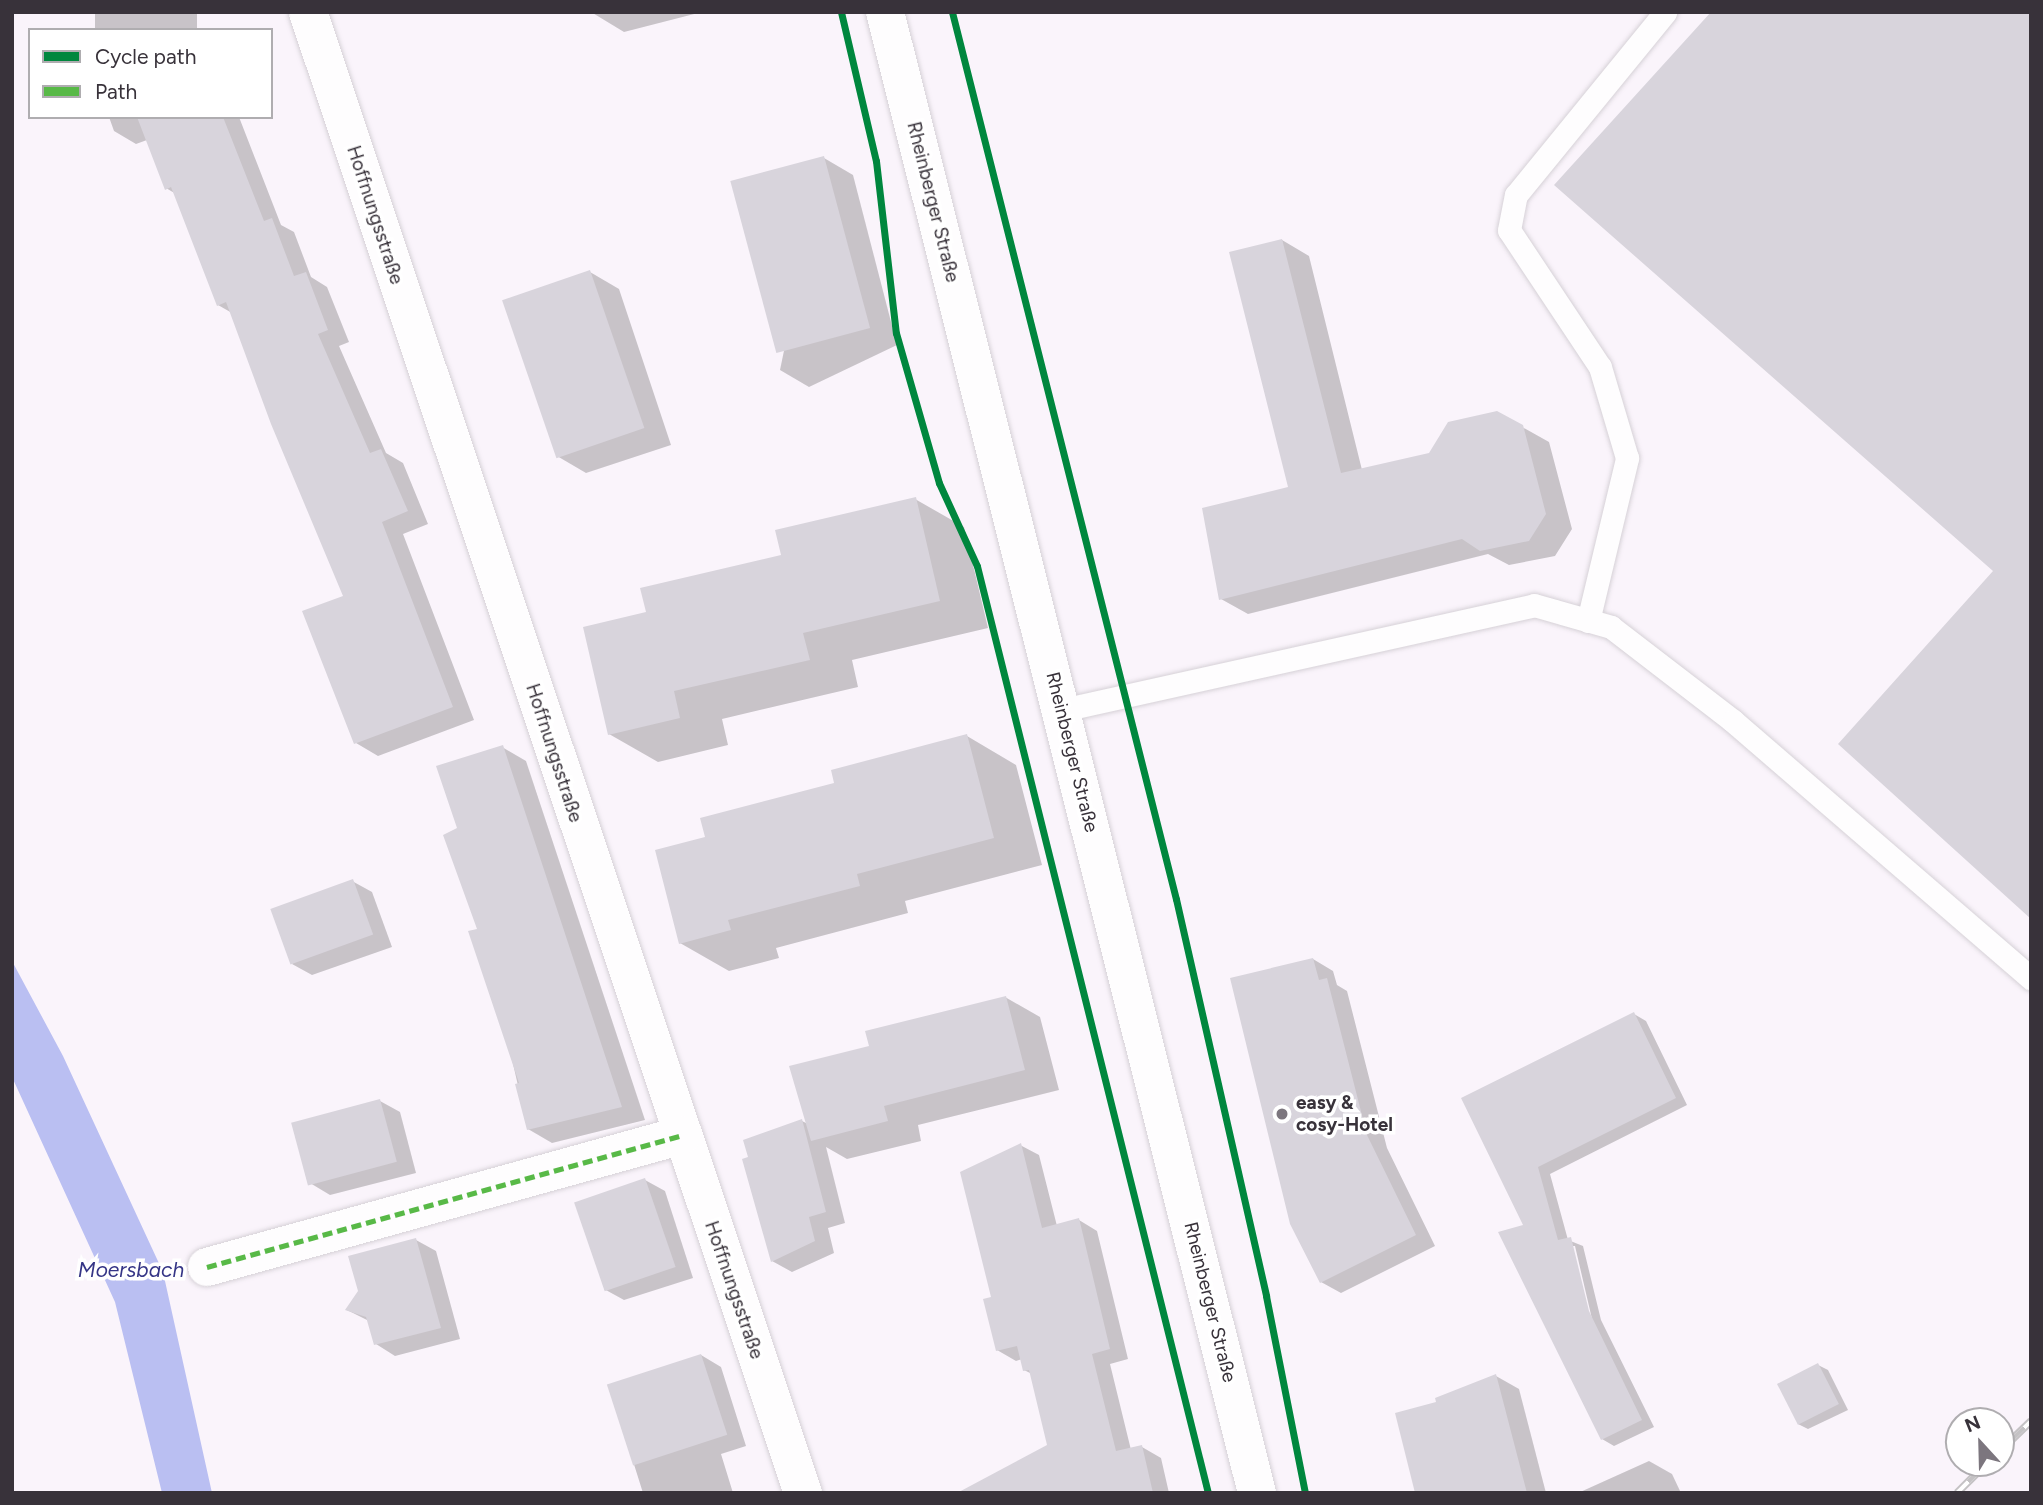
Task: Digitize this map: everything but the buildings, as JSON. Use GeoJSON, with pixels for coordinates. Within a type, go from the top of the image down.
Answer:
{"type":"FeatureCollection","features":[{"type":"Feature","properties":{"kind":"street","name":"Hoffnungsstraße"},"geometry":{"type":"LineString","coordinates":[[308,12],[803,1493]]}},
{"type":"Feature","properties":{"kind":"street","name":"Rheinberger Straße"},"geometry":{"type":"LineString","coordinates":[[885,12],[1257,1493]]}},
{"type":"Feature","properties":{"kind":"street"},"geometry":{"type":"LineString","coordinates":[[207,1267],[682,1135]]}},
{"type":"Feature","properties":{"kind":"lane"},"geometry":{"type":"LineString","coordinates":[[1588,621],[1627,458],[1600,367],[1509,230],[1516,195],[1665,12]]}},
{"type":"Feature","properties":{"kind":"lane"},"geometry":{"type":"LineString","coordinates":[[1062,710],[1534,605],[1611,627],[1733,721],[2031,978]]}},
{"type":"Feature","properties":{"kind":"water","name":"Moersbach"},"geometry":{"type":"Polygon","coordinates":[[[12,961],[63,1056],[163,1272],[212,1493],[162,1493],[115,1302],[12,1077],[12,961]]]}},
{"type":"Feature","properties":{"kind":"railway"},"geometry":{"type":"LineString","coordinates":[[2015,1436],[2031,1421]]}},
{"type":"Feature","properties":{"kind":"railway"},"geometry":{"type":"LineString","coordinates":[[1957,1493],[1973,1477]]}},
{"type":"Feature","properties":{"kind":"marked path"},"geometry":{"type":"LineString","coordinates":[[207,1267],[682,1135]]}},
{"type":"Feature","properties":{"kind":"cycle path"},"geometry":{"type":"LineString","coordinates":[[841,12],[876,161],[896,333],[939,483],[977,566],[1208,1493]]}},
{"type":"Feature","properties":{"kind":"cycle path"},"geometry":{"type":"LineString","coordinates":[[952,12],[1176,899],[1266,1296],[1305,1493]]}},
{"type":"Feature","properties":{"kind":"place","name":"easy & cosy-Hotel"},"geometry":{"type":"Point","coordinates":[1282,1114]}}]}
